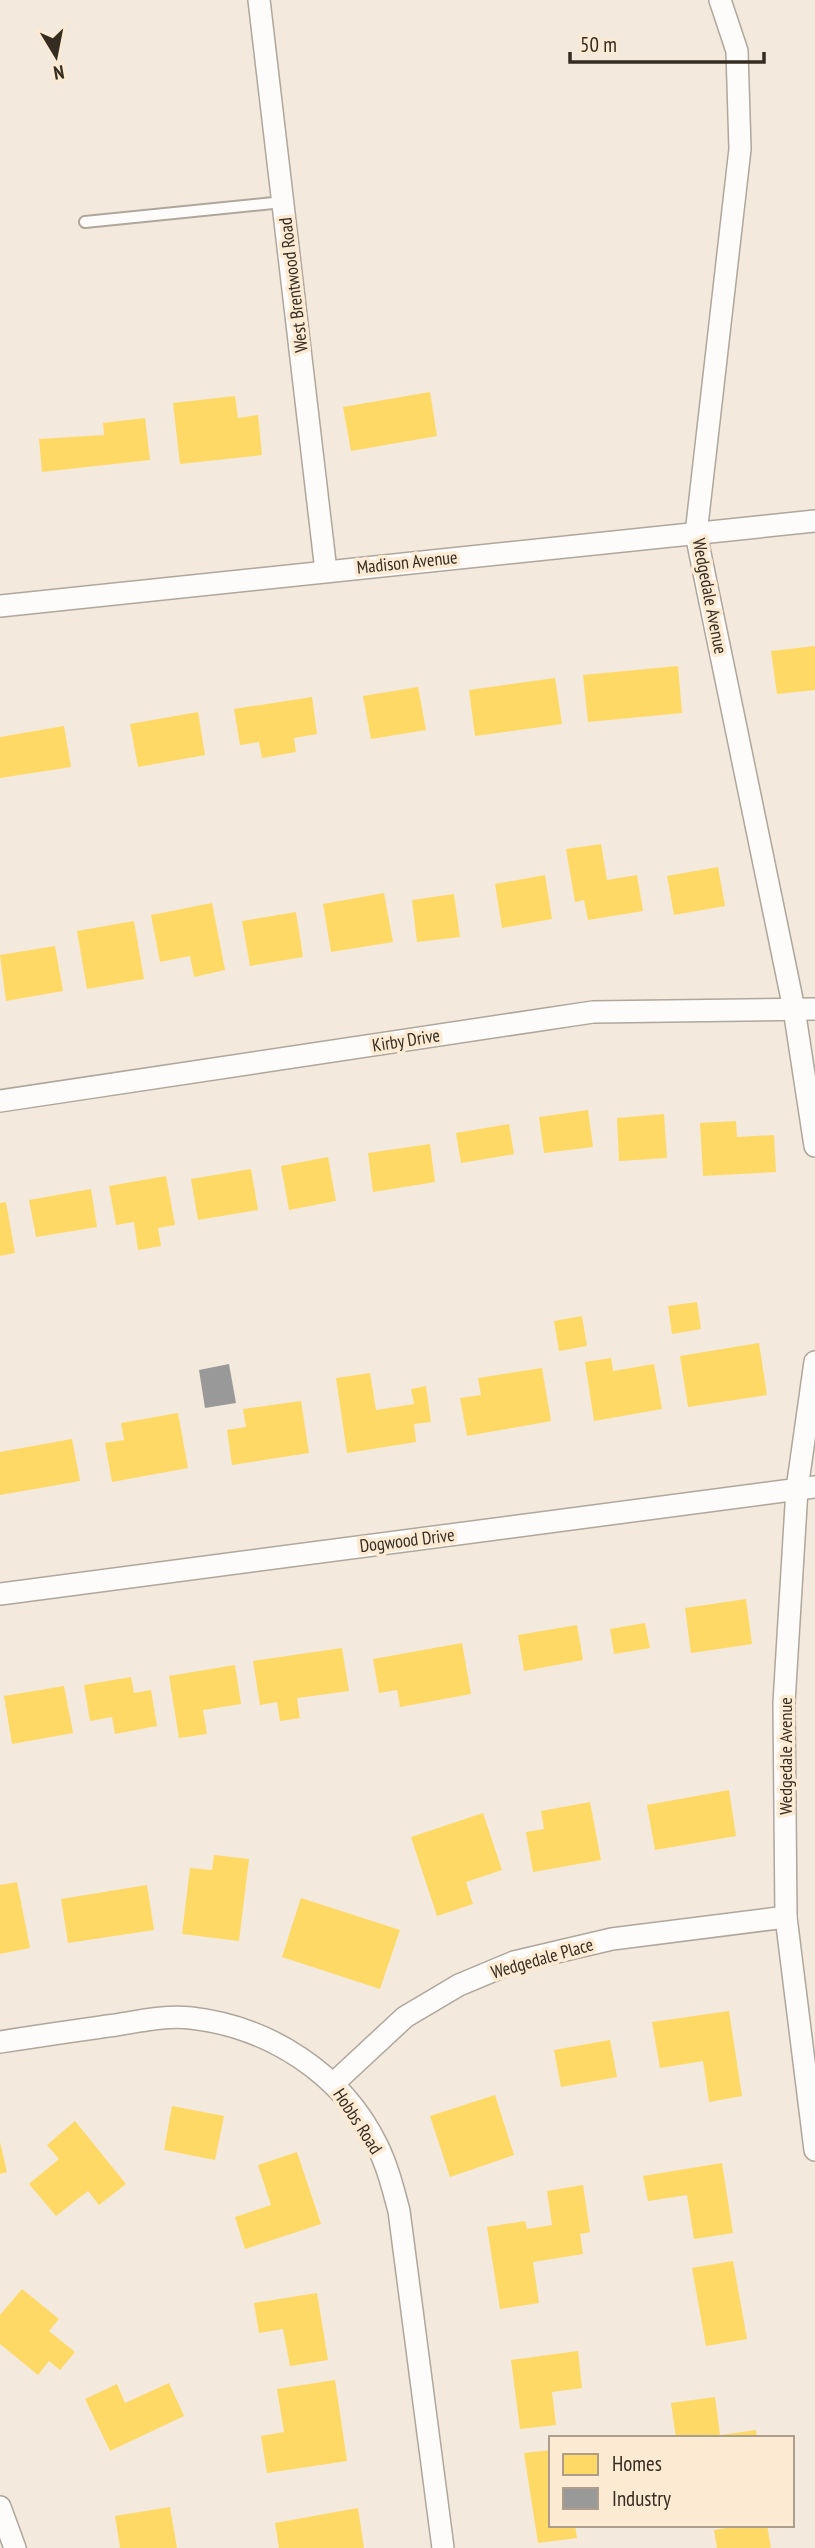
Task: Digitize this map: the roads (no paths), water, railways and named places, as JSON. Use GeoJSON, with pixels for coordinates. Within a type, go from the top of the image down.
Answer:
{"type":"FeatureCollection","features":[{"type":"Feature","properties":{"kind":"street","name":"West Brentwood Road"},"geometry":{"type":"LineString","coordinates":[[259,0],[326,570]]}},
{"type":"Feature","properties":{"kind":"street","name":"Wedgedale Avenue"},"geometry":{"type":"LineString","coordinates":[[720,0],[737,51],[740,149],[696,534],[804,1009],[815,1146]]}},
{"type":"Feature","properties":{"kind":"street","name":"Madison Avenue"},"geometry":{"type":"LineString","coordinates":[[0,606],[815,521]]}},
{"type":"Feature","properties":{"kind":"street","name":"Kirby Drive"},"geometry":{"type":"LineString","coordinates":[[0,1101],[593,1012],[804,1009]]}},
{"type":"Feature","properties":{"kind":"street","name":"Wedgedale Avenue"},"geometry":{"type":"LineString","coordinates":[[815,1363],[806,1488],[784,1703],[786,1917],[815,2150]]}},
{"type":"Feature","properties":{"kind":"street","name":"Dogwood Drive"},"geometry":{"type":"LineString","coordinates":[[0,1594],[806,1488]]}},
{"type":"Feature","properties":{"kind":"street","name":"Wedgedale Place"},"geometry":{"type":"LineString","coordinates":[[334,2083],[405,2017],[459,1985],[514,1962],[612,1939],[786,1917]]}},
{"type":"Feature","properties":{"kind":"street","name":"Hobbs Road"},"geometry":{"type":"LineString","coordinates":[[0,2042],[142,2021],[189,2017],[246,2029],[296,2054],[334,2083],[377,2144],[399,2211],[443,2548]]}},
{"type":"Feature","properties":{"kind":"street"},"geometry":{"type":"LineString","coordinates":[[0,2507],[15,2548]]}},
{"type":"Feature","properties":{"kind":"lane"},"geometry":{"type":"LineString","coordinates":[[85,222],[283,202]]}}]}
